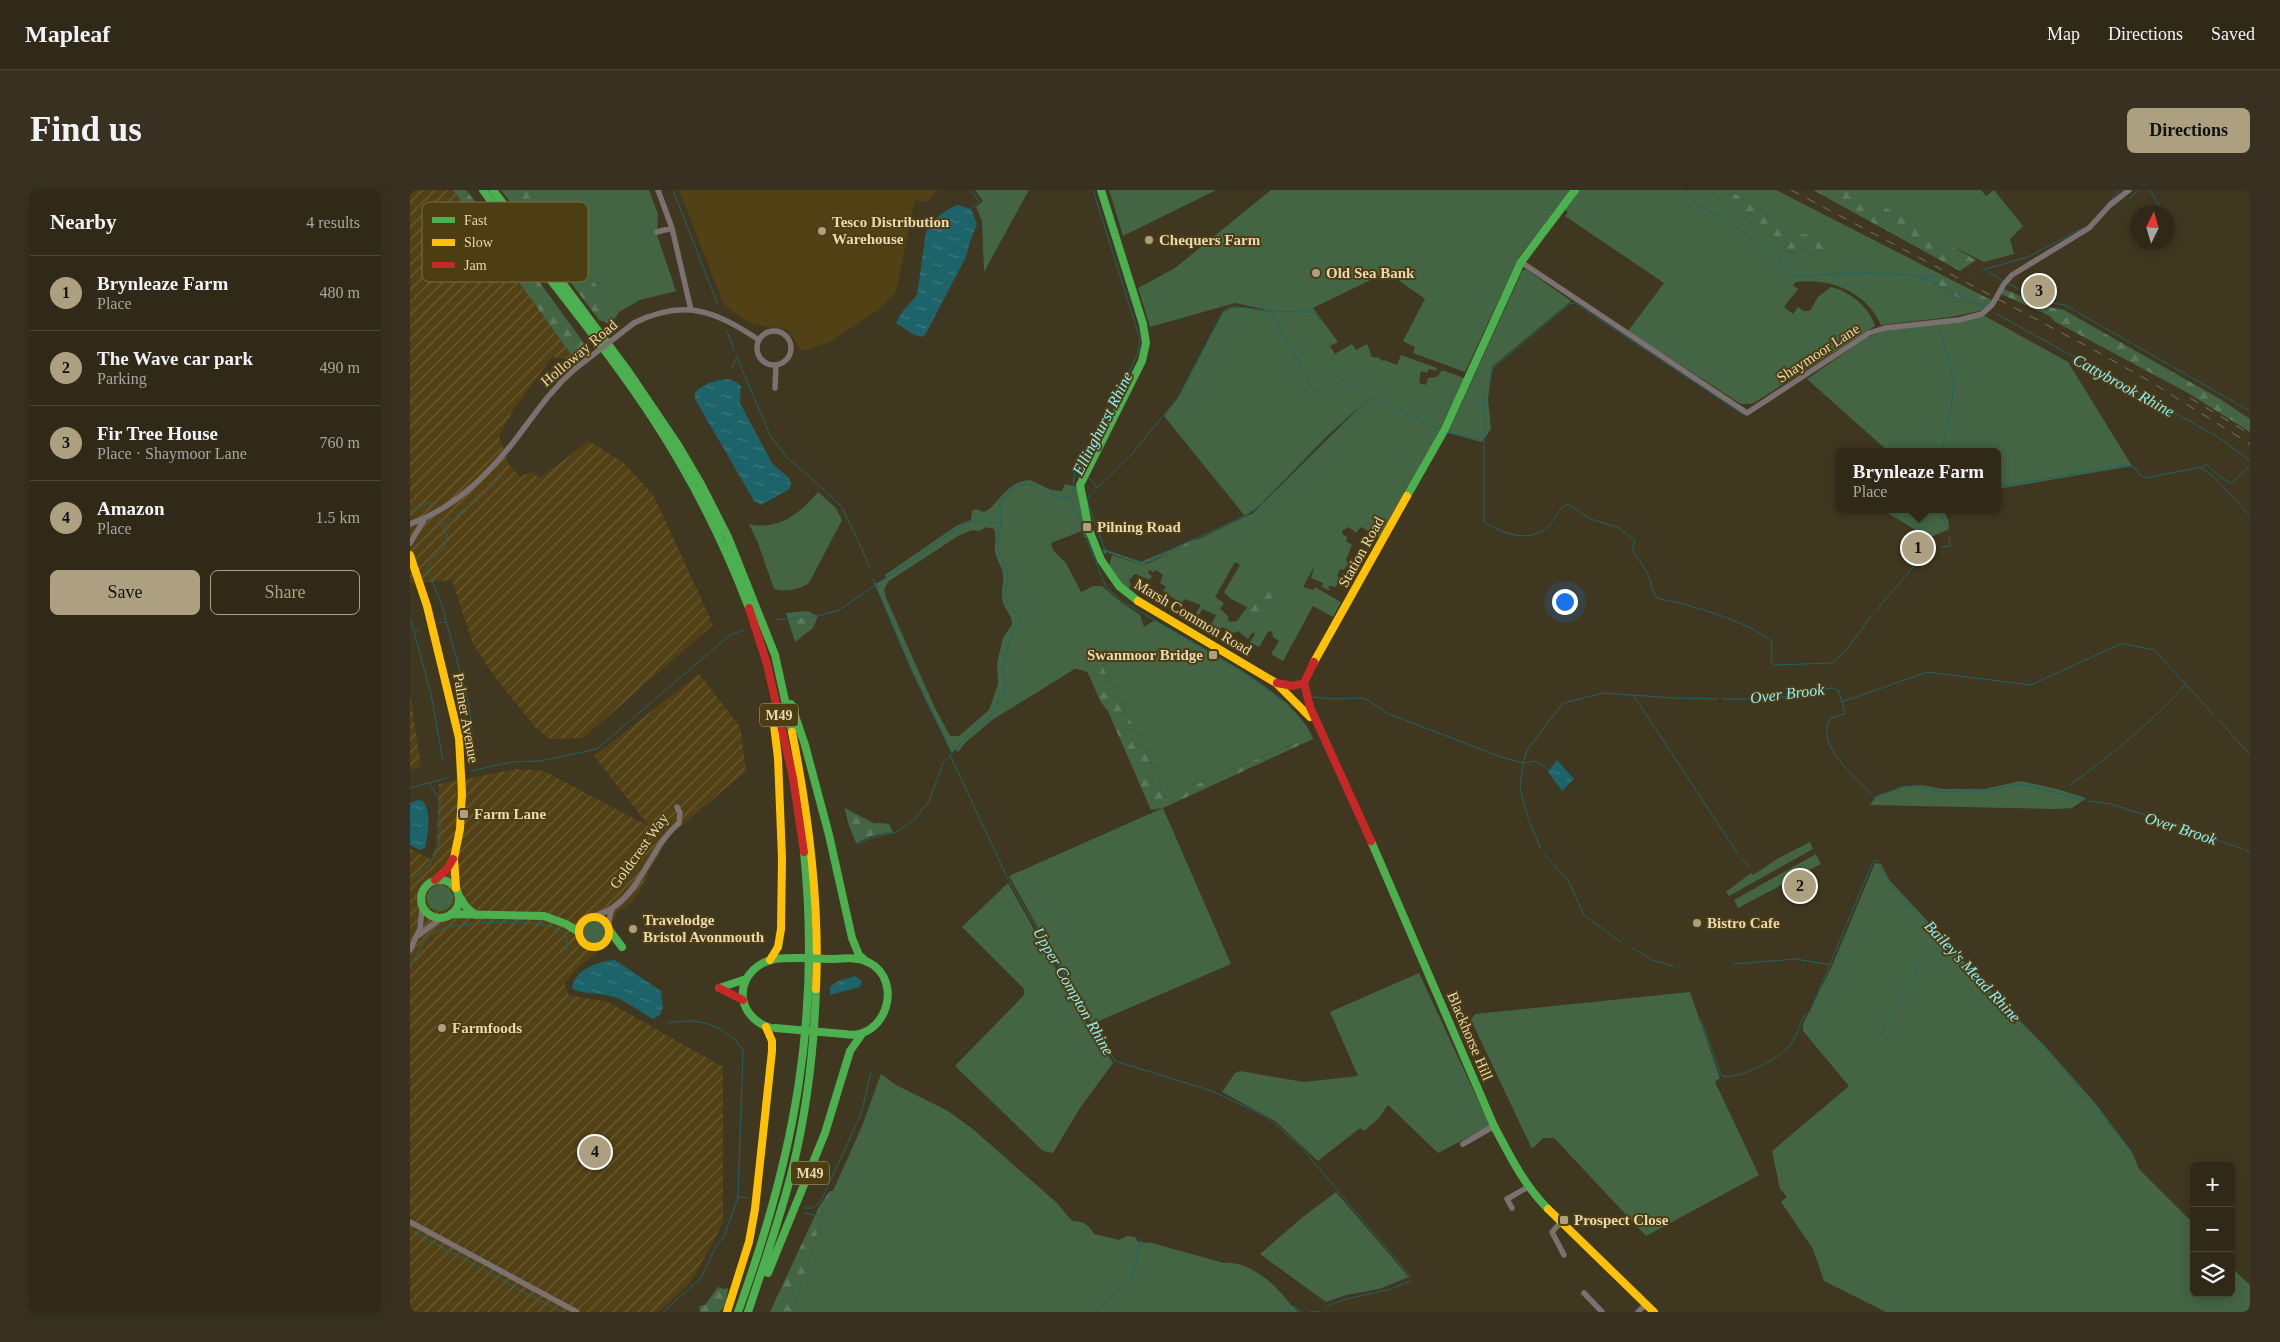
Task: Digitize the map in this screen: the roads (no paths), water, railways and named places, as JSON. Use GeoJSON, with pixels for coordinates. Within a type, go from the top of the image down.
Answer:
{"type":"FeatureCollection","features":[{"type":"Feature","properties":{"kind":"main road","name":"M49"},"geometry":{"type":"LineString","coordinates":[[483,190],[492,202]]}},
{"type":"Feature","properties":{"kind":"main road","name":"M49"},"geometry":{"type":"LineString","coordinates":[[493,190],[502,202]]}},
{"type":"Feature","properties":{"kind":"main road","name":"Marsh Common Road"},"geometry":{"type":"LineString","coordinates":[[1101,190],[1143,324],[1146,342],[1142,361],[1080,485],[1086,517],[1106,571],[1116,585],[1156,613],[1276,683],[1305,710],[1320,731]]}},
{"type":"Feature","properties":{"kind":"main road","name":"Station Road"},"geometry":{"type":"LineString","coordinates":[[1304,683],[1444,432],[1522,262],[1575,190]]}},
{"type":"Feature","properties":{"kind":"main road","name":"M49"},"geometry":{"type":"LineString","coordinates":[[552,282],[663,434],[721,544],[747,602],[760,641],[776,703],[799,809],[808,915],[809,974],[805,1044],[792,1125],[778,1188],[762,1245],[738,1312]]}},
{"type":"Feature","properties":{"kind":"main road","name":"M49"},"geometry":{"type":"LineString","coordinates":[[562,282],[631,373],[670,433],[702,486],[728,541],[778,663],[805,745],[829,835],[852,938],[859,955],[867,962]]}},
{"type":"Feature","properties":{"kind":"main road","name":"Palmer Avenue"},"geometry":{"type":"LineString","coordinates":[[410,555],[427,606],[449,690],[460,746],[462,810],[454,858],[457,892]]}},
{"type":"Feature","properties":{"kind":"main road","name":"Palmer Avenue"},"geometry":{"type":"LineString","coordinates":[[410,576],[419,586]]}},
{"type":"Feature","properties":{"kind":"main road","name":"M49"},"geometry":{"type":"LineString","coordinates":[[760,641],[778,758],[782,818],[781,929],[778,947],[770,960]]}},
{"type":"Feature","properties":{"kind":"main road","name":"M49"},"geometry":{"type":"LineString","coordinates":[[748,1312],[782,1211],[803,1118],[813,1045],[817,976],[817,915],[808,811],[778,663]]}},
{"type":"Feature","properties":{"kind":"main road"},"geometry":{"type":"LineString","coordinates":[[1276,683],[1293,686],[1304,683],[1310,707],[1320,731]]}},
{"type":"Feature","properties":{"kind":"main road","name":"Blackhorse Hill"},"geometry":{"type":"LineString","coordinates":[[1320,731],[1348,788],[1494,1126],[1528,1187],[1561,1222],[1654,1312]]}},
{"type":"Feature","properties":{"kind":"main road"},"geometry":{"type":"LineString","coordinates":[[454,858],[447,869],[422,890],[420,899],[422,908],[430,916],[441,918],[452,914],[542,915],[574,922],[594,916],[604,920],[622,947],[604,944],[598,947],[589,946],[582,940],[579,932],[560,920]]}},
{"type":"Feature","properties":{"kind":"main road"},"geometry":{"type":"LineString","coordinates":[[435,880],[447,881],[457,892],[466,907],[476,915]]}},
{"type":"Feature","properties":{"kind":"main road"},"geometry":{"type":"LineString","coordinates":[[452,914],[458,906],[457,892]]}},
{"type":"Feature","properties":{"kind":"main road"},"geometry":{"type":"LineString","coordinates":[[579,932],[584,920]]}},
{"type":"Feature","properties":{"kind":"main road"},"geometry":{"type":"LineString","coordinates":[[604,944],[609,928]]}},
{"type":"Feature","properties":{"kind":"main road"},"geometry":{"type":"LineString","coordinates":[[742,1000],[743,986],[746,979],[758,966],[770,960],[802,958],[858,959],[867,962],[883,976],[888,989],[888,1004],[880,1020],[862,1034],[766,1027],[752,1017],[742,1000],[719,988],[746,979]]}},
{"type":"Feature","properties":{"kind":"main road"},"geometry":{"type":"LineString","coordinates":[[727,1312],[749,1242],[758,1186],[772,1051],[772,1041],[766,1027]]}},
{"type":"Feature","properties":{"kind":"main road","name":"M49"},"geometry":{"type":"LineString","coordinates":[[752,1312],[819,1151],[841,1084],[850,1047],[854,1040],[862,1034]]}},
{"type":"Feature","properties":{"kind":"street"},"geometry":{"type":"LineString","coordinates":[[658,190],[672,228],[691,310]]}},
{"type":"Feature","properties":{"kind":"street","name":"Shaymoor Lane"},"geometry":{"type":"LineString","coordinates":[[1522,262],[1747,414],[1869,333],[1885,328],[1959,320],[1982,314],[1992,305],[2006,281],[2042,255],[2089,228],[2110,205],[2128,190]]}},
{"type":"Feature","properties":{"kind":"street"},"geometry":{"type":"LineString","coordinates":[[657,232],[672,228]]}},
{"type":"Feature","properties":{"kind":"street","name":"Holloway Road"},"geometry":{"type":"LineString","coordinates":[[410,524],[426,518],[461,497],[476,484],[512,444],[547,396],[576,368],[634,323],[648,316],[670,310],[710,312],[728,320],[759,340]]}},
{"type":"Feature","properties":{"kind":"street"},"geometry":{"type":"LineString","coordinates":[[767,332],[783,333],[790,340],[791,350],[789,356],[776,365],[766,362],[759,355],[759,340],[767,332]]}},
{"type":"Feature","properties":{"kind":"street"},"geometry":{"type":"LineString","coordinates":[[775,388],[776,365]]}},
{"type":"Feature","properties":{"kind":"street","name":"Holloway Road"},"geometry":{"type":"LineString","coordinates":[[410,543],[426,518]]}},
{"type":"Feature","properties":{"kind":"street","name":"Goldcrest Way"},"geometry":{"type":"LineString","coordinates":[[594,916],[612,908],[632,888],[666,834],[679,823],[680,814],[677,807]]}},
{"type":"Feature","properties":{"kind":"street"},"geometry":{"type":"LineString","coordinates":[[418,937],[422,908]]}},
{"type":"Feature","properties":{"kind":"street","name":"Goldcrest Way"},"geometry":{"type":"LineString","coordinates":[[609,928],[612,908]]}},
{"type":"Feature","properties":{"kind":"street"},"geometry":{"type":"LineString","coordinates":[[410,950],[427,927],[441,918]]}},
{"type":"Feature","properties":{"kind":"street"},"geometry":{"type":"LineString","coordinates":[[1468,1144],[1494,1126]]}},
{"type":"Feature","properties":{"kind":"street"},"geometry":{"type":"LineString","coordinates":[[1512,1208],[1507,1199],[1528,1187]]}},
{"type":"Feature","properties":{"kind":"street"},"geometry":{"type":"LineString","coordinates":[[410,1222],[577,1312]]}},
{"type":"Feature","properties":{"kind":"street"},"geometry":{"type":"LineString","coordinates":[[1561,1222],[1552,1232],[1564,1256]]}},
{"type":"Feature","properties":{"kind":"street"},"geometry":{"type":"LineString","coordinates":[[1584,1293],[1602,1312]]}},
{"type":"Feature","properties":{"kind":"street"},"geometry":{"type":"LineString","coordinates":[[1592,1301],[1597,1296]]}},
{"type":"Feature","properties":{"kind":"street"},"geometry":{"type":"LineString","coordinates":[[1638,1312],[1646,1304]]}},
{"type":"Feature","properties":{"kind":"water"},"geometry":{"type":"Polygon","coordinates":[[[958,205],[971,209],[977,224],[966,257],[925,335],[921,337],[914,335],[896,323],[902,312],[917,295],[926,232],[939,216],[948,209],[958,205]]]}},
{"type":"Feature","properties":{"kind":"water"},"geometry":{"type":"Polygon","coordinates":[[[728,379],[738,383],[741,387],[740,403],[772,463],[790,479],[791,485],[788,490],[761,505],[754,501],[695,399],[695,393],[701,387],[714,381],[728,379]]]}},
{"type":"Feature","properties":{"kind":"water"},"geometry":{"type":"Polygon","coordinates":[[[1557,760],[1574,779],[1562,791],[1548,772],[1557,760]]]}},
{"type":"Feature","properties":{"kind":"water"},"geometry":{"type":"Polygon","coordinates":[[[419,800],[423,801],[428,812],[425,848],[420,850],[410,845],[410,803],[419,800]]]}},
{"type":"Feature","properties":{"kind":"water"},"geometry":{"type":"Polygon","coordinates":[[[615,960],[661,991],[663,1007],[660,1015],[653,1019],[614,997],[574,990],[572,987],[574,981],[583,971],[595,964],[615,960]]]}},
{"type":"Feature","properties":{"kind":"water"},"geometry":{"type":"Polygon","coordinates":[[[855,976],[862,981],[860,987],[830,995],[830,987],[838,981],[855,976]]]}},
{"type":"Feature","properties":{"kind":"waterway"},"geometry":{"type":"LineString","coordinates":[[673,190],[718,305]]}},
{"type":"Feature","properties":{"kind":"waterway"},"geometry":{"type":"LineString","coordinates":[[971,190],[979,202],[971,209]]}},
{"type":"Feature","properties":{"kind":"waterway","name":"Ellinghurst Rhine"},"geometry":{"type":"LineString","coordinates":[[1093,190],[1140,339],[1138,353],[1129,372],[1075,471],[1071,499],[1106,587],[1122,601],[1241,671],[1292,707]]}},
{"type":"Feature","properties":{"kind":"waterway"},"geometry":{"type":"LineString","coordinates":[[1687,190],[1696,205],[1718,215],[1745,233],[1797,277],[1855,272],[1914,275],[1920,277],[1937,276]]}},
{"type":"Feature","properties":{"kind":"waterway"},"geometry":{"type":"LineString","coordinates":[[2109,202],[2120,190]]}},
{"type":"Feature","properties":{"kind":"waterway"},"geometry":{"type":"LineString","coordinates":[[2129,199],[2138,190]]}},
{"type":"Feature","properties":{"kind":"waterway"},"geometry":{"type":"LineString","coordinates":[[2150,190],[2159,205]]}},
{"type":"Feature","properties":{"kind":"waterway"},"geometry":{"type":"LineString","coordinates":[[1982,270],[2028,257],[2083,228]]}},
{"type":"Feature","properties":{"kind":"waterway"},"geometry":{"type":"LineString","coordinates":[[1984,269],[2003,281]]}},
{"type":"Feature","properties":{"kind":"waterway","name":"Cattybrook Rhine"},"geometry":{"type":"LineString","coordinates":[[1922,278],[1985,307]]}},
{"type":"Feature","properties":{"kind":"waterway"},"geometry":{"type":"LineString","coordinates":[[2009,284],[2041,301],[2065,305],[2250,411]]}},
{"type":"Feature","properties":{"kind":"waterway"},"geometry":{"type":"LineString","coordinates":[[1489,386],[1492,369],[1569,304],[1575,303],[1743,414]]}},
{"type":"Feature","properties":{"kind":"waterway"},"geometry":{"type":"LineString","coordinates":[[1320,320],[1314,312],[1267,311],[1238,307],[1230,307],[1223,312],[1178,398],[1131,455],[1089,496],[1087,501],[1105,550],[1141,562],[1147,561],[1245,516],[1259,506],[1327,436],[1369,398],[1378,401]]}},
{"type":"Feature","properties":{"kind":"waterway"},"geometry":{"type":"LineString","coordinates":[[1271,311],[1314,392]]}},
{"type":"Feature","properties":{"kind":"waterway","name":"Cattybrook Rhine"},"geometry":{"type":"LineString","coordinates":[[1995,313],[2218,437],[2250,461]]}},
{"type":"Feature","properties":{"kind":"waterway"},"geometry":{"type":"LineString","coordinates":[[727,331],[734,350]]}},
{"type":"Feature","properties":{"kind":"waterway"},"geometry":{"type":"LineString","coordinates":[[1940,331],[1955,384],[1943,448]]}},
{"type":"Feature","properties":{"kind":"waterway"},"geometry":{"type":"LineString","coordinates":[[731,369],[737,356]]}},
{"type":"Feature","properties":{"kind":"waterway"},"geometry":{"type":"LineString","coordinates":[[737,358],[770,435],[787,458],[842,507],[870,567]]}},
{"type":"Feature","properties":{"kind":"waterway"},"geometry":{"type":"LineString","coordinates":[[1334,375],[1363,393]]}},
{"type":"Feature","properties":{"kind":"waterway"},"geometry":{"type":"LineString","coordinates":[[1483,440],[1486,427],[1485,394]]}},
{"type":"Feature","properties":{"kind":"waterway"},"geometry":{"type":"LineString","coordinates":[[1383,402],[1440,430]]}},
{"type":"Feature","properties":{"kind":"waterway"},"geometry":{"type":"LineString","coordinates":[[1446,432],[1484,441],[1484,522],[1510,534],[1528,536],[1537,534],[1545,529],[1567,504],[1591,519],[1619,528],[1635,541],[1632,549],[1648,574],[1655,596],[1719,615],[1762,635],[1772,642],[1771,662],[1775,665],[1832,663],[1848,648],[1872,615]]}},
{"type":"Feature","properties":{"kind":"waterway"},"geometry":{"type":"LineString","coordinates":[[2203,467],[2206,464],[2219,476],[2231,483],[2250,466]]}},
{"type":"Feature","properties":{"kind":"waterway"},"geometry":{"type":"LineString","coordinates":[[2001,486],[2127,465],[2134,467],[2140,475],[2146,478],[2201,467],[2215,478],[2250,516]]}},
{"type":"Feature","properties":{"kind":"waterway"},"geometry":{"type":"LineString","coordinates":[[455,516],[478,500],[502,476]]}},
{"type":"Feature","properties":{"kind":"waterway"},"geometry":{"type":"LineString","coordinates":[[1089,477],[1097,488]]}},
{"type":"Feature","properties":{"kind":"waterway"},"geometry":{"type":"LineString","coordinates":[[858,844],[871,838],[897,832],[914,820],[929,801],[943,763],[965,739],[988,720],[1002,696],[1006,685],[1003,670],[1005,657],[1012,632],[1019,624],[1020,619],[1007,603],[1005,597],[1008,574],[998,550],[997,542],[1001,528],[1000,503],[1012,489],[1027,483],[1057,497],[1070,499]]}},
{"type":"Feature","properties":{"kind":"waterway"},"geometry":{"type":"LineString","coordinates":[[410,512],[429,502],[432,505]]}},
{"type":"Feature","properties":{"kind":"waterway"},"geometry":{"type":"LineString","coordinates":[[1941,513],[1947,529]]}},
{"type":"Feature","properties":{"kind":"waterway"},"geometry":{"type":"LineString","coordinates":[[438,518],[446,534],[447,542],[443,549],[430,560],[428,570],[442,606],[469,704],[475,758]]}},
{"type":"Feature","properties":{"kind":"waterway"},"geometry":{"type":"LineString","coordinates":[[443,525],[450,519]]}},
{"type":"Feature","properties":{"kind":"waterway"},"geometry":{"type":"LineString","coordinates":[[775,620],[818,616],[839,610],[957,529],[971,521],[982,522]]}},
{"type":"Feature","properties":{"kind":"waterway"},"geometry":{"type":"LineString","coordinates":[[988,522],[999,523]]}},
{"type":"Feature","properties":{"kind":"waterway"},"geometry":{"type":"LineString","coordinates":[[1941,547],[1950,546],[1949,537]]}},
{"type":"Feature","properties":{"kind":"waterway"},"geometry":{"type":"LineString","coordinates":[[1876,611],[1908,573],[1925,549],[1934,547]]}},
{"type":"Feature","properties":{"kind":"waterway"},"geometry":{"type":"LineString","coordinates":[[873,579],[913,673],[952,753]]}},
{"type":"Feature","properties":{"kind":"waterway"},"geometry":{"type":"LineString","coordinates":[[411,621],[431,694],[443,760]]}},
{"type":"Feature","properties":{"kind":"waterway"},"geometry":{"type":"LineString","coordinates":[[439,623],[445,622]]}},
{"type":"Feature","properties":{"kind":"waterway"},"geometry":{"type":"LineString","coordinates":[[415,631],[419,630]]}},
{"type":"Feature","properties":{"kind":"waterway"},"geometry":{"type":"LineString","coordinates":[[470,771],[512,762],[540,761],[597,749],[730,635],[744,630]]}},
{"type":"Feature","properties":{"kind":"waterway"},"geometry":{"type":"LineString","coordinates":[[1893,684],[1927,672],[2031,685],[2120,644],[2125,644],[2154,650],[2214,715]]}},
{"type":"Feature","properties":{"kind":"waterway"},"geometry":{"type":"LineString","coordinates":[[2070,785],[2131,737],[2186,684]]}},
{"type":"Feature","properties":{"kind":"waterway"},"geometry":{"type":"LineString","coordinates":[[1841,702],[1891,685]]}},
{"type":"Feature","properties":{"kind":"waterway","name":"Over Brook"},"geometry":{"type":"LineString","coordinates":[[1723,699],[1769,699],[1799,692],[1833,688],[1839,691],[1845,714],[1831,718],[1827,728],[1828,739],[1838,759],[1871,794]]}},
{"type":"Feature","properties":{"kind":"waterway","name":"Over Brook"},"geometry":{"type":"LineString","coordinates":[[1541,849],[1528,818],[1520,788],[1523,763],[1527,750],[1563,703],[1603,693],[1717,699]]}},
{"type":"Feature","properties":{"kind":"waterway"},"geometry":{"type":"LineString","coordinates":[[1634,696],[1738,854]]}},
{"type":"Feature","properties":{"kind":"waterway"},"geometry":{"type":"LineString","coordinates":[[1312,697],[1335,699],[1364,698],[1389,714],[1501,757],[1523,763],[1536,761],[1549,770]]}},
{"type":"Feature","properties":{"kind":"waterway"},"geometry":{"type":"LineString","coordinates":[[2218,719],[2250,755]]}},
{"type":"Feature","properties":{"kind":"waterway","name":"Upper Compton Rhine"},"geometry":{"type":"LineString","coordinates":[[950,755],[1008,879],[1087,1017],[1115,1061],[1212,1091],[1267,1117],[1301,1147],[1411,1277]]}},
{"type":"Feature","properties":{"kind":"waterway"},"geometry":{"type":"LineString","coordinates":[[410,788],[447,778]]}},
{"type":"Feature","properties":{"kind":"waterway"},"geometry":{"type":"LineString","coordinates":[[410,881],[429,865],[438,849],[440,800],[429,783]]}},
{"type":"Feature","properties":{"kind":"waterway","name":"Over Brook"},"geometry":{"type":"LineString","coordinates":[[1873,796],[1875,798],[1901,787],[1915,786],[1943,792],[1987,790],[2021,784],[2085,800]]}},
{"type":"Feature","properties":{"kind":"waterway","name":"Over Brook"},"geometry":{"type":"LineString","coordinates":[[2089,801],[2111,804],[2243,849]]}},
{"type":"Feature","properties":{"kind":"waterway","name":"Over Brook"},"geometry":{"type":"LineString","coordinates":[[2246,850],[2250,853]]}},
{"type":"Feature","properties":{"kind":"waterway"},"geometry":{"type":"LineString","coordinates":[[1544,854],[1568,880],[1584,915],[1622,943]]}},
{"type":"Feature","properties":{"kind":"waterway"},"geometry":{"type":"LineString","coordinates":[[1741,857],[1750,868]]}},
{"type":"Feature","properties":{"kind":"waterway"},"geometry":{"type":"LineString","coordinates":[[1810,1012],[1872,864],[1875,860],[1878,861]]}},
{"type":"Feature","properties":{"kind":"waterway","name":"Bailey's Mead Rhine"},"geometry":{"type":"LineString","coordinates":[[1880,866],[1890,883]]}},
{"type":"Feature","properties":{"kind":"waterway","name":"Bailey's Mead Rhine"},"geometry":{"type":"LineString","coordinates":[[1891,885],[2055,1058]]}},
{"type":"Feature","properties":{"kind":"waterway"},"geometry":{"type":"LineString","coordinates":[[410,967],[420,948],[430,935],[444,928],[460,925],[499,922],[539,924],[554,927],[566,936],[566,950]]}},
{"type":"Feature","properties":{"kind":"waterway"},"geometry":{"type":"LineString","coordinates":[[1631,947],[1652,960],[1673,966]]}},
{"type":"Feature","properties":{"kind":"waterway"},"geometry":{"type":"LineString","coordinates":[[1880,1036],[1927,952]]}},
{"type":"Feature","properties":{"kind":"waterway"},"geometry":{"type":"LineString","coordinates":[[1734,964],[1796,959],[1831,965]]}},
{"type":"Feature","properties":{"kind":"waterway"},"geometry":{"type":"LineString","coordinates":[[1701,1020],[1720,1072],[1722,1076],[1729,1077],[1756,1068],[1787,1049],[1795,1037],[1805,1014]]}},
{"type":"Feature","properties":{"kind":"waterway"},"geometry":{"type":"LineString","coordinates":[[668,1023],[686,1021],[703,1023],[727,1033],[733,1039]]}},
{"type":"Feature","properties":{"kind":"waterway"},"geometry":{"type":"LineString","coordinates":[[663,1312],[701,1278],[716,1246],[724,1237],[738,1197],[743,1050],[733,1037]]}},
{"type":"Feature","properties":{"kind":"waterway","name":"Bailey's Mead Rhine"},"geometry":{"type":"LineString","coordinates":[[2058,1062],[2131,1151]]}},
{"type":"Feature","properties":{"kind":"waterway"},"geometry":{"type":"LineString","coordinates":[[804,1208],[812,1208],[820,1203],[861,1114],[871,1073]]}},
{"type":"Feature","properties":{"kind":"waterway"},"geometry":{"type":"LineString","coordinates":[[739,1197],[749,1198]]}},
{"type":"Feature","properties":{"kind":"waterway"},"geometry":{"type":"LineString","coordinates":[[804,1213],[821,1216]]}},
{"type":"Feature","properties":{"kind":"waterway"},"geometry":{"type":"LineString","coordinates":[[410,1230],[561,1312]]}},
{"type":"Feature","properties":{"kind":"waterway"},"geometry":{"type":"LineString","coordinates":[[1095,1312],[1132,1278],[1141,1239]]}},
{"type":"Feature","properties":{"kind":"waterway"},"geometry":{"type":"LineString","coordinates":[[1326,1307],[1342,1300],[1391,1289],[1410,1281]]}},
{"type":"Feature","properties":{"kind":"waterway"},"geometry":{"type":"LineString","coordinates":[[1287,1312],[1293,1306],[1302,1312]]}},
{"type":"Feature","properties":{"kind":"waterway"},"geometry":{"type":"LineString","coordinates":[[1309,1312],[1319,1311]]}},
{"type":"Feature","properties":{"kind":"railway"},"geometry":{"type":"LineString","coordinates":[[1791,190],[2083,344],[2151,382],[2250,444]]}},
{"type":"Feature","properties":{"kind":"railway"},"geometry":{"type":"LineString","coordinates":[[2190,398],[2250,434]]}},
{"type":"Feature","properties":{"kind":"place","name":"Tesco Distribution Warehouse"},"geometry":{"type":"Point","coordinates":[822,231]}},
{"type":"Feature","properties":{"kind":"place","name":"Chequers Farm"},"geometry":{"type":"Point","coordinates":[1149,240]}},
{"type":"Feature","properties":{"kind":"place","name":"Old Sea Bank"},"geometry":{"type":"Point","coordinates":[1316,273]}},
{"type":"Feature","properties":{"kind":"place","name":"Fir Tree House"},"geometry":{"type":"Point","coordinates":[2039,291]}},
{"type":"Feature","properties":{"kind":"place","name":"Pilning Road"},"geometry":{"type":"Point","coordinates":[1087,527]}},
{"type":"Feature","properties":{"kind":"place","name":"Brynleaze Farm"},"geometry":{"type":"Point","coordinates":[1918,548]}},
{"type":"Feature","properties":{"kind":"place","name":"Swanmoor Bridge"},"geometry":{"type":"Point","coordinates":[1213,655]}},
{"type":"Feature","properties":{"kind":"place","name":"Farm Lane"},"geometry":{"type":"Point","coordinates":[464,814]}},
{"type":"Feature","properties":{"kind":"place","name":"The Wave car park"},"geometry":{"type":"Point","coordinates":[1800,886]}},
{"type":"Feature","properties":{"kind":"place","name":"Bistro Cafe"},"geometry":{"type":"Point","coordinates":[1697,923]}},
{"type":"Feature","properties":{"kind":"place","name":"Travelodge Bristol Avonmouth"},"geometry":{"type":"Point","coordinates":[633,929]}},
{"type":"Feature","properties":{"kind":"place","name":"Farmfoods"},"geometry":{"type":"Point","coordinates":[442,1028]}},
{"type":"Feature","properties":{"kind":"place","name":"Amazon"},"geometry":{"type":"Point","coordinates":[595,1152]}},
{"type":"Feature","properties":{"kind":"place","name":"Prospect Close"},"geometry":{"type":"Point","coordinates":[1564,1220]}}]}
